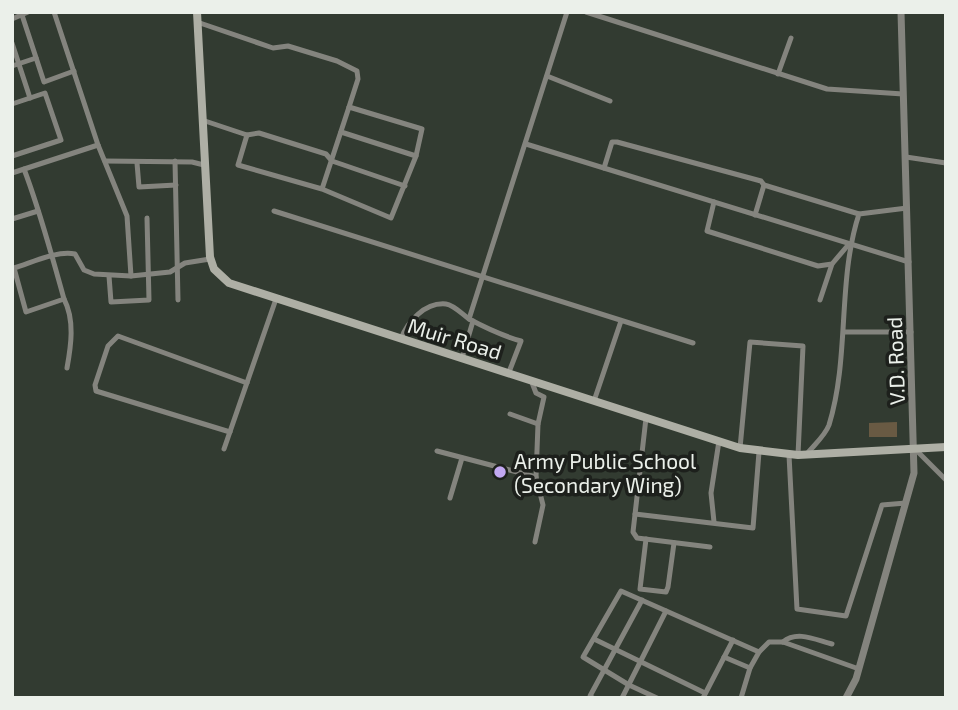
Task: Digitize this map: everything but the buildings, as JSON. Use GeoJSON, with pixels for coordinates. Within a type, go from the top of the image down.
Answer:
{"type":"FeatureCollection","features":[{"type":"Feature","properties":{"kind":"main road"},"geometry":{"type":"LineString","coordinates":[[197,12],[210,259]]}},
{"type":"Feature","properties":{"kind":"main road","name":"Muir Road"},"geometry":{"type":"LineString","coordinates":[[210,259],[221,278],[276,299],[740,448],[798,455],[946,447]]}},
{"type":"Feature","properties":{"kind":"street"},"geometry":{"type":"LineString","coordinates":[[54,12],[98,145],[127,216],[131,276]]}},
{"type":"Feature","properties":{"kind":"street"},"geometry":{"type":"LineString","coordinates":[[462,358],[483,276],[567,12]]}},
{"type":"Feature","properties":{"kind":"street"},"geometry":{"type":"LineString","coordinates":[[586,12],[827,89],[904,94]]}},
{"type":"Feature","properties":{"kind":"street"},"geometry":{"type":"LineString","coordinates":[[609,12],[610,20]]}},
{"type":"Feature","properties":{"kind":"street"},"geometry":{"type":"LineString","coordinates":[[12,19],[25,14],[45,93],[61,140],[12,156]]}},
{"type":"Feature","properties":{"kind":"street","name":"V.D. Road"},"geometry":{"type":"LineString","coordinates":[[846,698],[859,669],[914,473],[900,14]]}},
{"type":"Feature","properties":{"kind":"street"},"geometry":{"type":"LineString","coordinates":[[197,22],[273,48],[288,46],[337,61],[357,71],[358,79],[322,189]]}},
{"type":"Feature","properties":{"kind":"street"},"geometry":{"type":"LineString","coordinates":[[778,74],[791,38]]}},
{"type":"Feature","properties":{"kind":"street"},"geometry":{"type":"LineString","coordinates":[[12,43],[30,98]]}},
{"type":"Feature","properties":{"kind":"street"},"geometry":{"type":"LineString","coordinates":[[12,66],[36,58]]}},
{"type":"Feature","properties":{"kind":"street"},"geometry":{"type":"LineString","coordinates":[[44,82],[74,71]]}},
{"type":"Feature","properties":{"kind":"street"},"geometry":{"type":"LineString","coordinates":[[547,76],[610,101]]}},
{"type":"Feature","properties":{"kind":"street"},"geometry":{"type":"LineString","coordinates":[[12,104],[45,93]]}},
{"type":"Feature","properties":{"kind":"street"},"geometry":{"type":"LineString","coordinates":[[247,135],[238,165],[322,189],[390,218],[416,156],[422,129],[349,107]]}},
{"type":"Feature","properties":{"kind":"street"},"geometry":{"type":"LineString","coordinates":[[202,120],[247,135],[259,133],[326,154],[332,161],[405,186]]}},
{"type":"Feature","properties":{"kind":"street"},"geometry":{"type":"LineString","coordinates":[[341,132],[416,156]]}},
{"type":"Feature","properties":{"kind":"street"},"geometry":{"type":"LineString","coordinates":[[604,168],[612,142],[617,142],[761,181],[764,185],[859,214],[907,208]]}},
{"type":"Feature","properties":{"kind":"street"},"geometry":{"type":"LineString","coordinates":[[526,144],[909,262]]}},
{"type":"Feature","properties":{"kind":"street"},"geometry":{"type":"LineString","coordinates":[[12,173],[98,145]]}},
{"type":"Feature","properties":{"kind":"street"},"geometry":{"type":"LineString","coordinates":[[905,157],[946,163]]}},
{"type":"Feature","properties":{"kind":"street"},"geometry":{"type":"LineString","coordinates":[[105,161],[175,162],[204,166]]}},
{"type":"Feature","properties":{"kind":"street"},"geometry":{"type":"LineString","coordinates":[[175,162],[178,300]]}},
{"type":"Feature","properties":{"kind":"street"},"geometry":{"type":"LineString","coordinates":[[137,163],[139,187],[176,185]]}},
{"type":"Feature","properties":{"kind":"street"},"geometry":{"type":"LineString","coordinates":[[24,169],[69,310],[71,329],[67,368]]}},
{"type":"Feature","properties":{"kind":"street"},"geometry":{"type":"LineString","coordinates":[[755,215],[764,185]]}},
{"type":"Feature","properties":{"kind":"street"},"geometry":{"type":"LineString","coordinates":[[714,202],[707,231],[818,266],[832,264]]}},
{"type":"Feature","properties":{"kind":"street"},"geometry":{"type":"LineString","coordinates":[[12,219],[38,211]]}},
{"type":"Feature","properties":{"kind":"street"},"geometry":{"type":"LineString","coordinates":[[274,211],[693,343]]}},
{"type":"Feature","properties":{"kind":"street"},"geometry":{"type":"LineString","coordinates":[[798,455],[828,428],[844,332],[849,244],[859,214]]}},
{"type":"Feature","properties":{"kind":"street"},"geometry":{"type":"LineString","coordinates":[[108,276],[111,302],[149,300],[146,218]]}},
{"type":"Feature","properties":{"kind":"street"},"geometry":{"type":"LineString","coordinates":[[820,300],[832,264],[849,244]]}},
{"type":"Feature","properties":{"kind":"street"},"geometry":{"type":"LineString","coordinates":[[64,299],[26,313],[13,268],[67,252],[75,254],[85,270],[108,276],[148,275],[176,270],[185,263],[210,259]]}},
{"type":"Feature","properties":{"kind":"street"},"geometry":{"type":"LineString","coordinates":[[223,449],[276,299]]}},
{"type":"Feature","properties":{"kind":"street"},"geometry":{"type":"LineString","coordinates":[[401,339],[405,327],[415,316],[432,307],[447,304],[471,320],[521,341],[509,372]]}},
{"type":"Feature","properties":{"kind":"street"},"geometry":{"type":"LineString","coordinates":[[594,401],[621,321]]}},
{"type":"Feature","properties":{"kind":"street"},"geometry":{"type":"LineString","coordinates":[[844,332],[911,332]]}},
{"type":"Feature","properties":{"kind":"street"},"geometry":{"type":"LineString","coordinates":[[230,432],[96,391],[108,346],[118,336],[247,383]]}},
{"type":"Feature","properties":{"kind":"street"},"geometry":{"type":"LineString","coordinates":[[740,448],[750,342],[803,346],[798,455],[797,609],[846,616],[883,505],[906,503]]}},
{"type":"Feature","properties":{"kind":"street"},"geometry":{"type":"LineString","coordinates":[[531,380],[536,393],[544,397],[545,402],[538,424],[536,477],[543,505],[535,542]]}},
{"type":"Feature","properties":{"kind":"street"},"geometry":{"type":"LineString","coordinates":[[510,414],[538,424]]}},
{"type":"Feature","properties":{"kind":"street"},"geometry":{"type":"LineString","coordinates":[[646,418],[633,532],[637,538],[710,547]]}},
{"type":"Feature","properties":{"kind":"street"},"geometry":{"type":"LineString","coordinates":[[714,522],[711,494],[719,441]]}},
{"type":"Feature","properties":{"kind":"street"},"geometry":{"type":"LineString","coordinates":[[915,449],[946,480]]}},
{"type":"Feature","properties":{"kind":"street"},"geometry":{"type":"LineString","coordinates":[[437,451],[536,477]]}},
{"type":"Feature","properties":{"kind":"street"},"geometry":{"type":"LineString","coordinates":[[635,514],[753,528],[759,452]]}},
{"type":"Feature","properties":{"kind":"street"},"geometry":{"type":"LineString","coordinates":[[450,498],[462,458]]}},
{"type":"Feature","properties":{"kind":"street"},"geometry":{"type":"LineString","coordinates":[[646,539],[640,589],[655,592],[666,592],[668,587],[674,542]]}},
{"type":"Feature","properties":{"kind":"street"},"geometry":{"type":"LineString","coordinates":[[657,698],[629,685],[583,657],[621,591],[759,652]]}},
{"type":"Feature","properties":{"kind":"street"},"geometry":{"type":"LineString","coordinates":[[593,698],[590,696],[642,600]]}},
{"type":"Feature","properties":{"kind":"street"},"geometry":{"type":"LineString","coordinates":[[622,698],[667,611]]}},
{"type":"Feature","properties":{"kind":"street"},"geometry":{"type":"LineString","coordinates":[[783,642],[793,635],[832,644]]}},
{"type":"Feature","properties":{"kind":"street"},"geometry":{"type":"LineString","coordinates":[[594,639],[704,696],[733,640]]}},
{"type":"Feature","properties":{"kind":"street"},"geometry":{"type":"LineString","coordinates":[[741,698],[750,668],[759,652],[769,642],[783,642],[859,669]]}},
{"type":"Feature","properties":{"kind":"street"},"geometry":{"type":"LineString","coordinates":[[724,657],[750,668]]}},
{"type":"Feature","properties":{"kind":"shaded area"},"geometry":{"type":"Polygon","coordinates":[[[897,422],[897,437],[869,437],[869,423],[897,422]]]}},
{"type":"Feature","properties":{"kind":"place","name":"Army Public School (Secondary Wing)"},"geometry":{"type":"Point","coordinates":[500,472]}}]}
